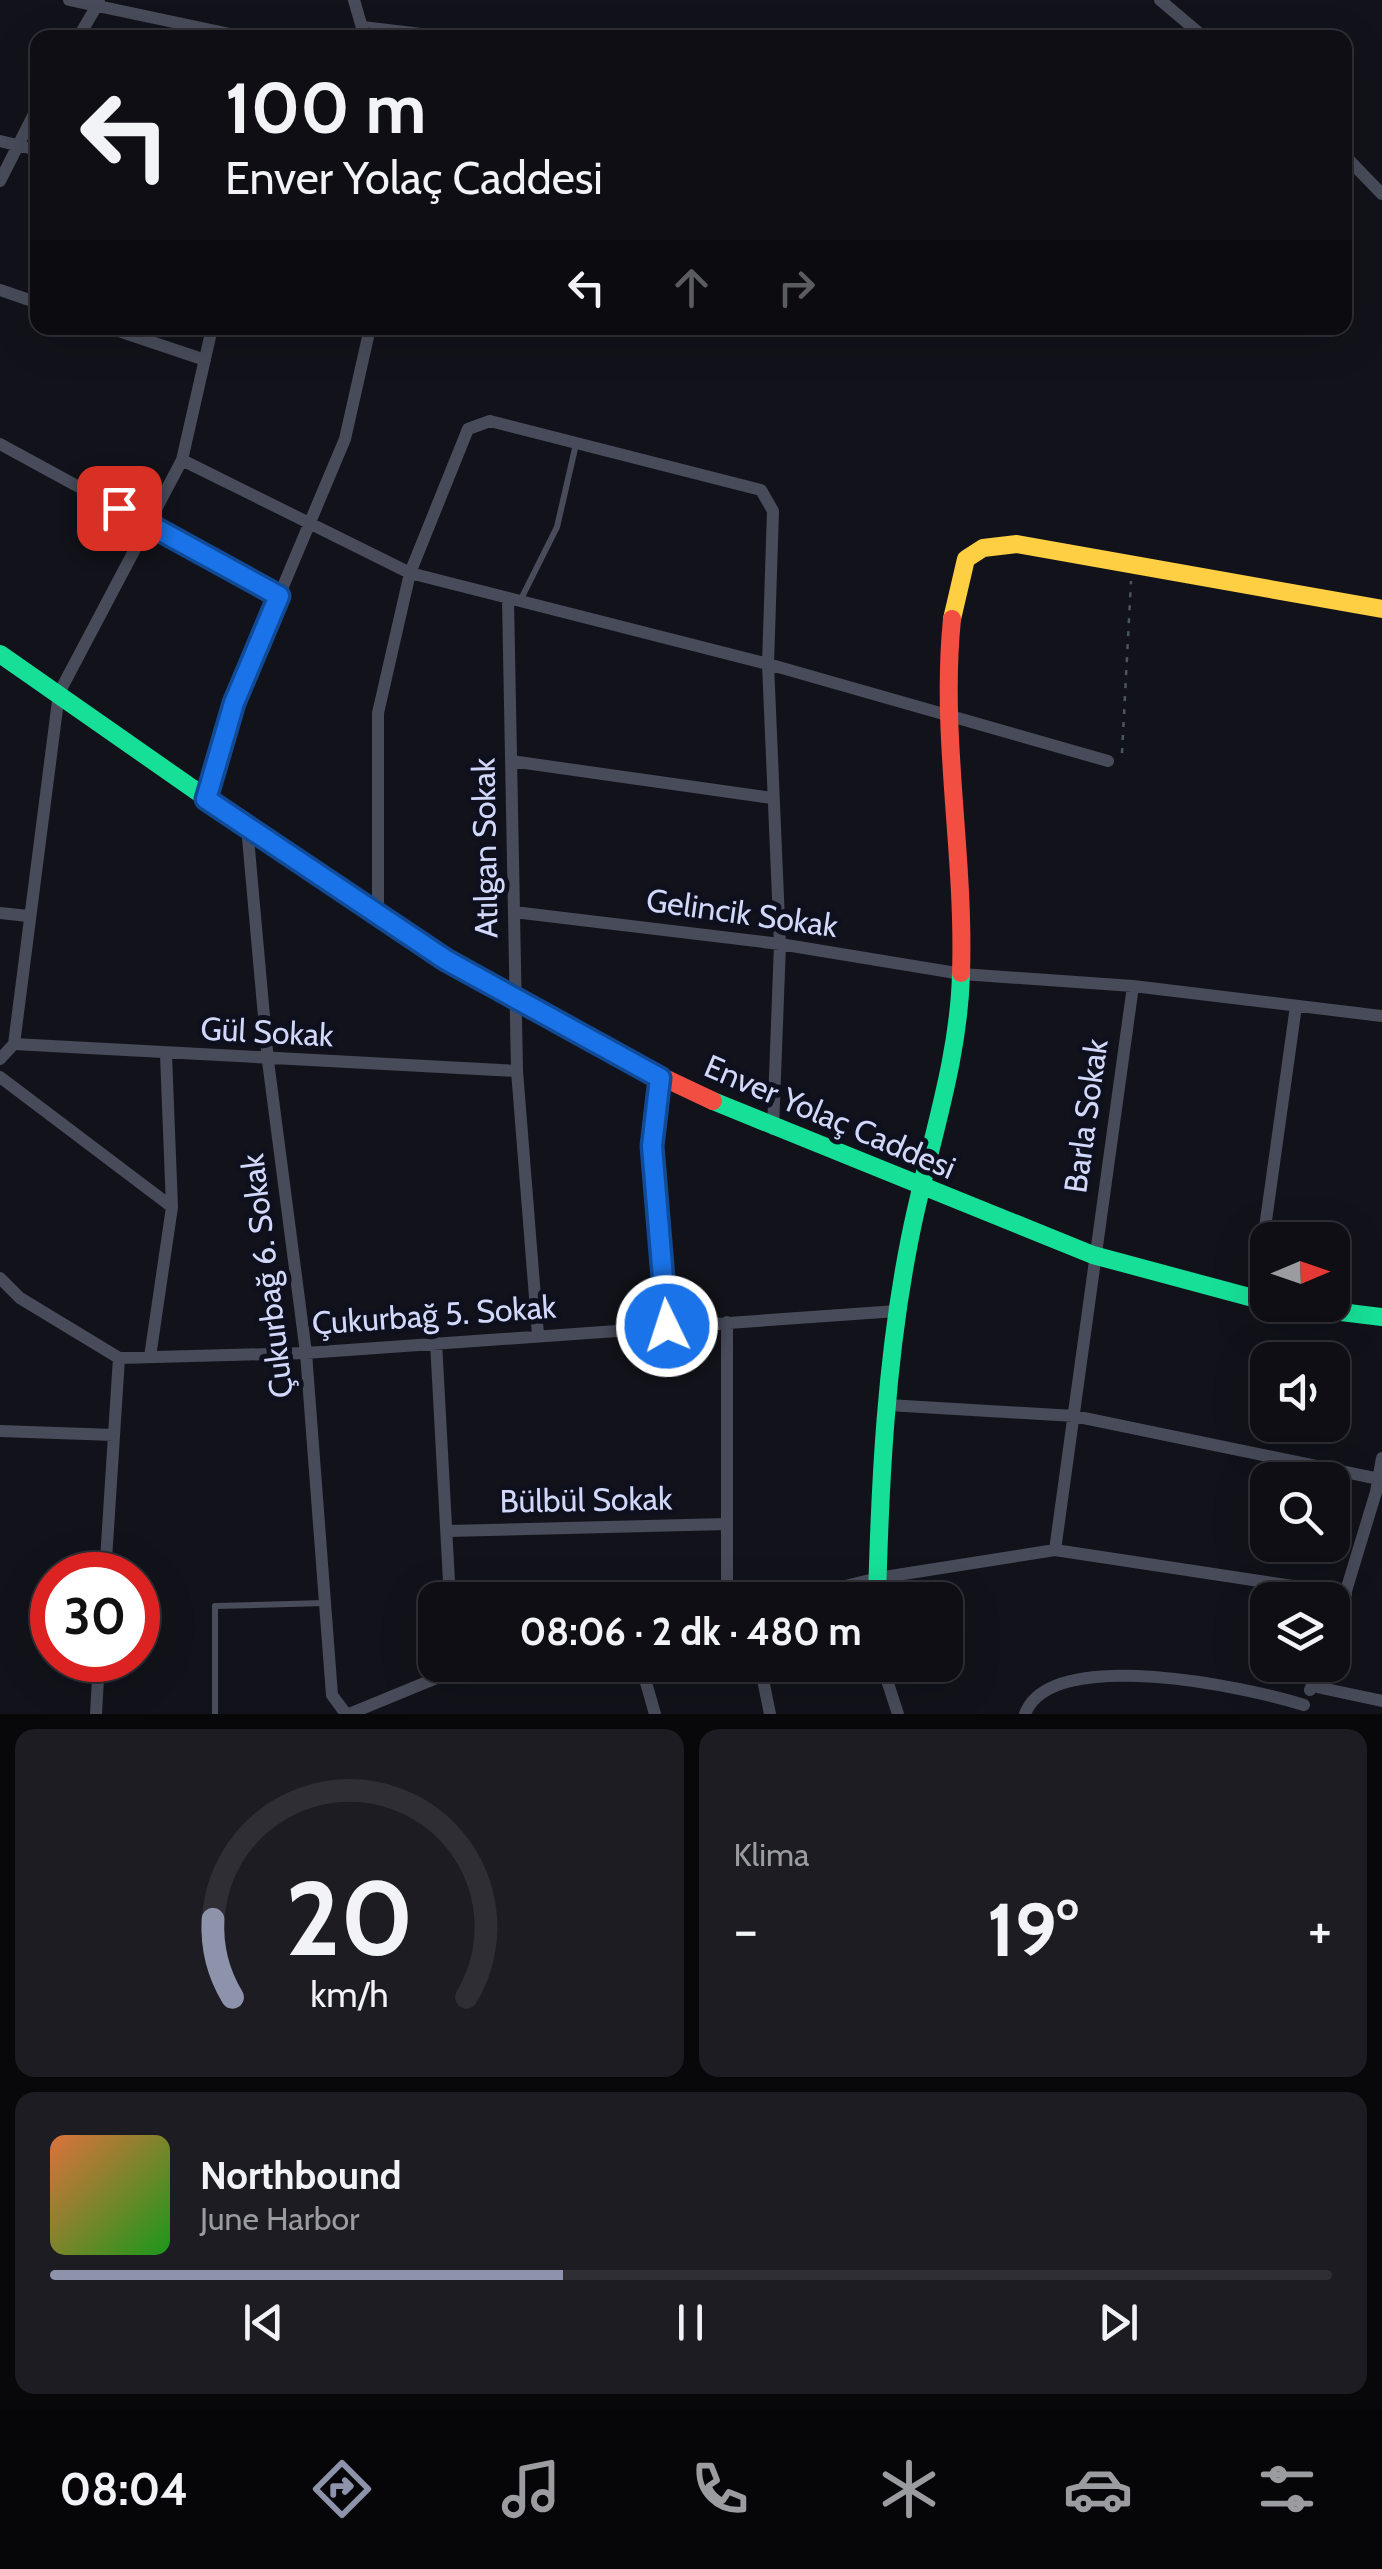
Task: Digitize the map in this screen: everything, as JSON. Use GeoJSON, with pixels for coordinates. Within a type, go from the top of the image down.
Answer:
{"type":"FeatureCollection","features":[{"type":"Feature","properties":{"kind":"street"},"geometry":{"type":"LineString","coordinates":[[69,0],[213,30]]}},
{"type":"Feature","properties":{"kind":"street"},"geometry":{"type":"LineString","coordinates":[[354,0],[363,30]]}},
{"type":"Feature","properties":{"kind":"street"},"geometry":{"type":"LineString","coordinates":[[1160,0],[1196,30]]}},
{"type":"Feature","properties":{"kind":"street"},"geometry":{"type":"LineString","coordinates":[[83,30],[98,4]]}},
{"type":"Feature","properties":{"kind":"street"},"geometry":{"type":"LineString","coordinates":[[0,181],[7,143],[30,116]]}},
{"type":"Feature","properties":{"kind":"street"},"geometry":{"type":"LineString","coordinates":[[1352,163],[1382,194]]}},
{"type":"Feature","properties":{"kind":"street"},"geometry":{"type":"LineString","coordinates":[[0,290],[30,300]]}},
{"type":"Feature","properties":{"kind":"street"},"geometry":{"type":"LineString","coordinates":[[131,335],[205,360]]}},
{"type":"Feature","properties":{"kind":"street"},"geometry":{"type":"LineString","coordinates":[[0,1059],[14,1044],[59,694],[182,460],[210,335]]}},
{"type":"Feature","properties":{"kind":"street"},"geometry":{"type":"LineString","coordinates":[[206,799],[234,703],[345,439],[368,335]]}},
{"type":"Feature","properties":{"kind":"street"},"geometry":{"type":"LineString","coordinates":[[378,918],[378,713],[410,574],[465,433],[477,422],[490,421],[754,487],[766,494],[773,510],[768,664],[780,944],[773,1128]]}},
{"type":"Feature","properties":{"kind":"street"},"geometry":{"type":"LineString","coordinates":[[0,444],[279,596]]}},
{"type":"Feature","properties":{"kind":"street"},"geometry":{"type":"LineString","coordinates":[[182,460],[410,574],[768,664],[1108,762]]}},
{"type":"Feature","properties":{"kind":"street"},"geometry":{"type":"LineString","coordinates":[[878,1582],[897,1310],[962,974],[945,718],[950,618],[966,559],[984,548],[1006,543],[1132,561],[1382,609]]}},
{"type":"Feature","properties":{"kind":"street","name":"Atılgan Sokak"},"geometry":{"type":"LineString","coordinates":[[514,600],[510,761],[517,1071],[538,1334]]}},
{"type":"Feature","properties":{"kind":"street","name":"Enver Yolaç Caddesi"},"geometry":{"type":"LineString","coordinates":[[0,654],[378,918],[515,1000],[660,1078],[773,1128],[1093,1255],[1250,1297]]}},
{"type":"Feature","properties":{"kind":"street"},"geometry":{"type":"LineString","coordinates":[[510,761],[772,798]]}},
{"type":"Feature","properties":{"kind":"street","name":"Çukurbağ 6. Sokak"},"geometry":{"type":"LineString","coordinates":[[247,828],[268,1061],[306,1353],[332,1695],[348,1714]]}},
{"type":"Feature","properties":{"kind":"street","name":"Gelincik Sokak"},"geometry":{"type":"LineString","coordinates":[[514,912],[780,944],[962,974],[1133,986],[1382,1016]]}},
{"type":"Feature","properties":{"kind":"street"},"geometry":{"type":"LineString","coordinates":[[0,913],[28,916]]}},
{"type":"Feature","properties":{"kind":"street","name":"Barla Sokak"},"geometry":{"type":"LineString","coordinates":[[1055,1550],[1133,986]]}},
{"type":"Feature","properties":{"kind":"street"},"geometry":{"type":"LineString","coordinates":[[1270,1222],[1296,1006]]}},
{"type":"Feature","properties":{"kind":"street","name":"Gül Sokak"},"geometry":{"type":"LineString","coordinates":[[14,1044],[268,1061],[517,1071]]}},
{"type":"Feature","properties":{"kind":"street"},"geometry":{"type":"LineString","coordinates":[[150,1357],[172,1208],[166,1054]]}},
{"type":"Feature","properties":{"kind":"street"},"geometry":{"type":"LineString","coordinates":[[0,1076],[172,1208]]}},
{"type":"Feature","properties":{"kind":"street"},"geometry":{"type":"LineString","coordinates":[[660,1078],[652,1146],[667,1326]]}},
{"type":"Feature","properties":{"kind":"street"},"geometry":{"type":"LineString","coordinates":[[0,1278],[20,1298],[119,1358],[106,1552]]}},
{"type":"Feature","properties":{"kind":"street","name":"Çukurbağ 5. Sokak"},"geometry":{"type":"LineString","coordinates":[[119,1358],[306,1353],[897,1310]]}},
{"type":"Feature","properties":{"kind":"street"},"geometry":{"type":"LineString","coordinates":[[1350,1313],[1382,1317]]}},
{"type":"Feature","properties":{"kind":"street"},"geometry":{"type":"LineString","coordinates":[[726,1582],[727,1322]]}},
{"type":"Feature","properties":{"kind":"street"},"geometry":{"type":"LineString","coordinates":[[436,1342],[449,1582]]}},
{"type":"Feature","properties":{"kind":"street"},"geometry":{"type":"LineString","coordinates":[[888,1406],[1074,1416],[1379,1488]]}},
{"type":"Feature","properties":{"kind":"street"},"geometry":{"type":"LineString","coordinates":[[0,1431],[114,1435]]}},
{"type":"Feature","properties":{"kind":"street"},"geometry":{"type":"LineString","coordinates":[[1350,1582],[1379,1488],[1382,1458]]}},
{"type":"Feature","properties":{"kind":"street","name":"Bülbül Sokak"},"geometry":{"type":"LineString","coordinates":[[446,1531],[727,1524]]}},
{"type":"Feature","properties":{"kind":"street"},"geometry":{"type":"LineString","coordinates":[[862,1582],[1055,1550],[1267,1582]]}},
{"type":"Feature","properties":{"kind":"street"},"geometry":{"type":"LineString","coordinates":[[1025,1714],[1030,1702],[1046,1689],[1123,1677],[1216,1683],[1303,1710],[1314,1682]]}},
{"type":"Feature","properties":{"kind":"street"},"geometry":{"type":"LineString","coordinates":[[96,1714],[98,1682]]}},
{"type":"Feature","properties":{"kind":"street"},"geometry":{"type":"LineString","coordinates":[[348,1714],[423,1682]]}},
{"type":"Feature","properties":{"kind":"street"},"geometry":{"type":"LineString","coordinates":[[646,1682],[654,1714]]}},
{"type":"Feature","properties":{"kind":"street"},"geometry":{"type":"LineString","coordinates":[[763,1682],[770,1714]]}},
{"type":"Feature","properties":{"kind":"street"},"geometry":{"type":"LineString","coordinates":[[888,1682],[898,1714]]}},
{"type":"Feature","properties":{"kind":"street"},"geometry":{"type":"LineString","coordinates":[[1312,1686],[1382,1701]]}},
{"type":"Feature","properties":{"kind":"lane"},"geometry":{"type":"LineString","coordinates":[[514,600],[557,526],[576,443]]}},
{"type":"Feature","properties":{"kind":"lane"},"geometry":{"type":"LineString","coordinates":[[215,1714],[214,1606],[324,1604]]}},
{"type":"Feature","properties":{"kind":"path"},"geometry":{"type":"LineString","coordinates":[[1108,762],[1122,753],[1126,742],[1132,561]]}},
{"type":"Feature","properties":{"kind":"traffic: fast"},"geometry":{"type":"LineString","coordinates":[[0,654],[371,913]]}},
{"type":"Feature","properties":{"kind":"traffic: fast"},"geometry":{"type":"LineString","coordinates":[[878,1582],[882,1466],[895,1331],[909,1243],[954,1041],[961,973]]}},
{"type":"Feature","properties":{"kind":"traffic: fast"},"geometry":{"type":"LineString","coordinates":[[713,1101],[1093,1255],[1250,1297]]}},
{"type":"Feature","properties":{"kind":"traffic: fast"},"geometry":{"type":"LineString","coordinates":[[1350,1313],[1382,1317]]}},
{"type":"Feature","properties":{"kind":"traffic: slow"},"geometry":{"type":"LineString","coordinates":[[952,619],[966,559],[983,548],[1017,544],[1382,609]]}},
{"type":"Feature","properties":{"kind":"traffic: jam"},"geometry":{"type":"LineString","coordinates":[[952,619],[949,708],[960,884],[961,973]]}},
{"type":"Feature","properties":{"kind":"traffic: jam"},"geometry":{"type":"LineString","coordinates":[[371,913],[622,1058],[713,1101]]}},
{"type":"Feature","properties":{"kind":"route"},"geometry":{"type":"LineString","coordinates":[[119,508],[279,596],[234,703],[206,799],[331,887],[446,960],[660,1078],[652,1146],[667,1326]]}}]}
